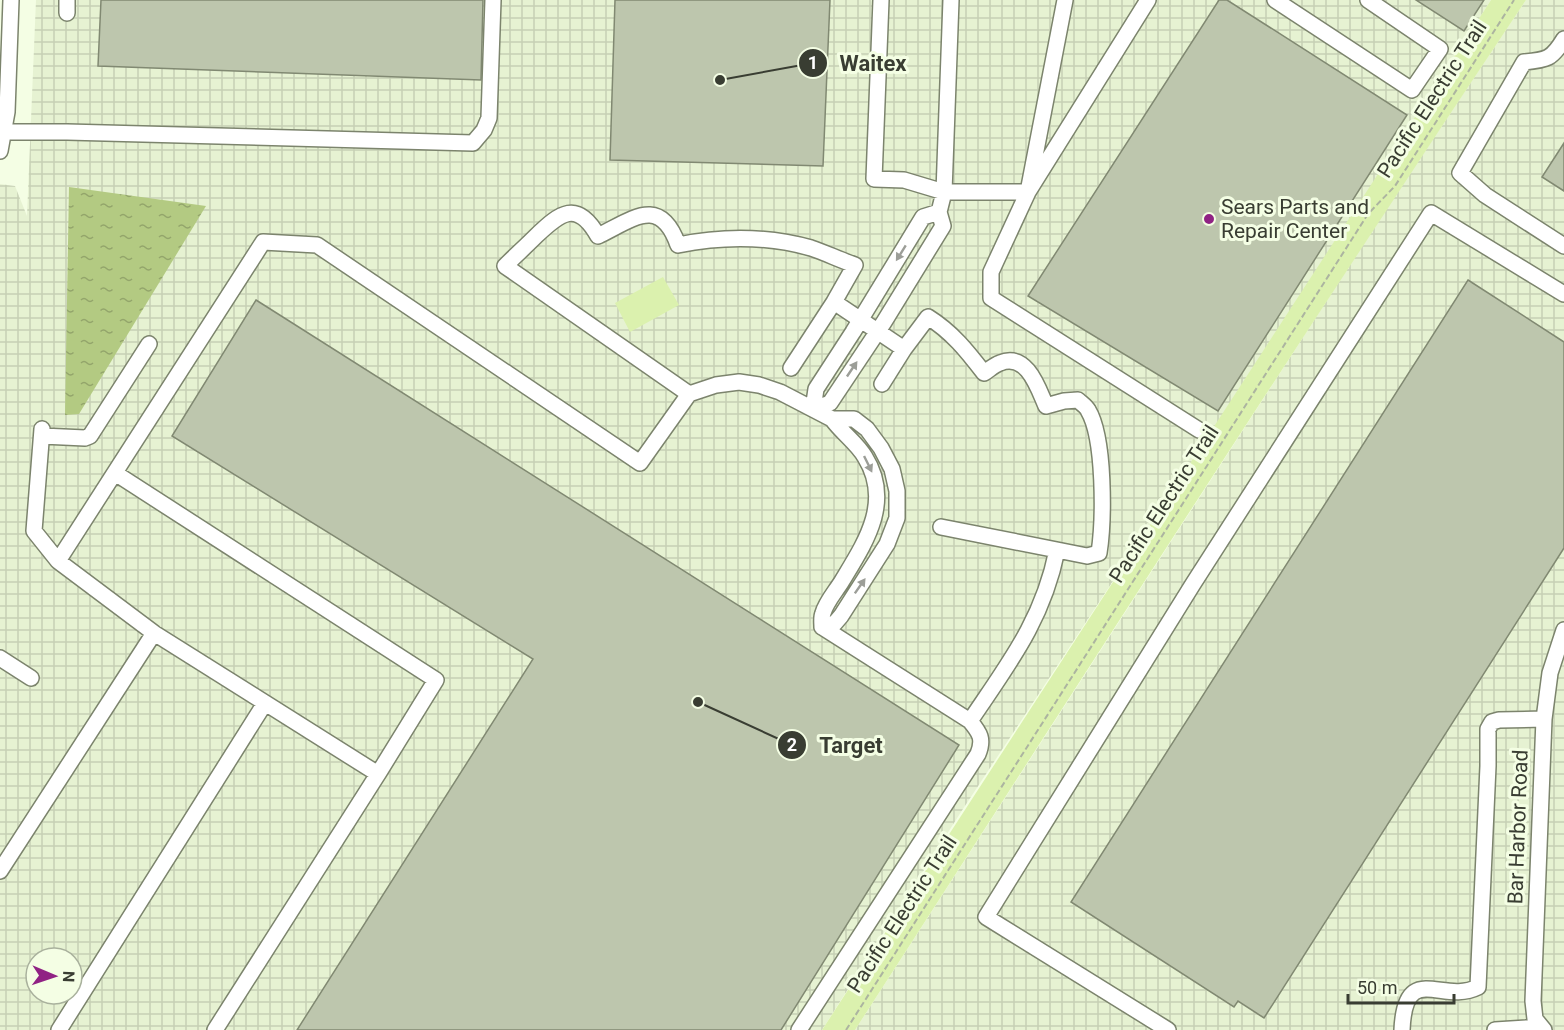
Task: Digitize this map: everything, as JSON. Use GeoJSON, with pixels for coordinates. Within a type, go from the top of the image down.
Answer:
{"type":"FeatureCollection","features":[{"type":"Feature","properties":{"kind":"street"},"geometry":{"type":"LineString","coordinates":[[0,151],[7,112],[11,0]]}},
{"type":"Feature","properties":{"kind":"street"},"geometry":{"type":"LineString","coordinates":[[3,132],[473,143],[484,130],[489,118],[493,0]]}},
{"type":"Feature","properties":{"kind":"street"},"geometry":{"type":"LineString","coordinates":[[881,0],[874,179],[904,180],[944,192],[1028,192]]}},
{"type":"Feature","properties":{"kind":"street"},"geometry":{"type":"LineString","coordinates":[[813,409],[830,403],[943,226],[939,212],[944,192],[951,0]]}},
{"type":"Feature","properties":{"kind":"street"},"geometry":{"type":"LineString","coordinates":[[1028,192],[1065,0]]}},
{"type":"Feature","properties":{"kind":"street"},"geometry":{"type":"LineString","coordinates":[[1149,0],[1028,192],[991,272],[991,298],[1198,430]]}},
{"type":"Feature","properties":{"kind":"street"},"geometry":{"type":"LineString","coordinates":[[1275,0],[1413,90],[1440,49],[1368,0]]}},
{"type":"Feature","properties":{"kind":"street"},"geometry":{"type":"LineString","coordinates":[[1564,39],[1554,55],[1524,63],[1460,173],[1485,195],[1564,246]]}},
{"type":"Feature","properties":{"kind":"street"},"geometry":{"type":"LineString","coordinates":[[689,394],[505,266],[554,219],[567,212],[578,213],[586,219],[598,236],[637,216],[655,215],[666,220],[674,232],[678,245],[702,240],[758,238],[811,248],[855,265],[834,302],[790,368]]}},
{"type":"Feature","properties":{"kind":"street"},"geometry":{"type":"LineString","coordinates":[[813,409],[816,388],[923,217],[939,212]]}},
{"type":"Feature","properties":{"kind":"street"},"geometry":{"type":"LineString","coordinates":[[1168,1030],[986,917],[1193,584],[1431,213],[1564,294]]}},
{"type":"Feature","properties":{"kind":"street"},"geometry":{"type":"LineString","coordinates":[[58,561],[263,242],[317,245],[640,463],[689,394],[716,385],[739,382],[759,385],[780,392],[832,419],[865,457],[873,473],[877,496],[875,520],[859,552],[822,613],[822,627]]}},
{"type":"Feature","properties":{"kind":"street"},"geometry":{"type":"LineString","coordinates":[[834,302],[904,349]]}},
{"type":"Feature","properties":{"kind":"street"},"geometry":{"type":"LineString","coordinates":[[882,384],[928,317],[945,327],[984,373],[1000,363],[1011,360],[1022,364],[1047,406],[1064,400],[1078,400],[1087,408],[1094,423],[1100,457],[1103,507],[1099,553],[1087,555],[941,527]]}},
{"type":"Feature","properties":{"kind":"street"},"geometry":{"type":"LineString","coordinates":[[149,344],[90,436],[81,438],[42,433],[34,531],[58,561],[154,633],[378,774]]}},
{"type":"Feature","properties":{"kind":"street"},"geometry":{"type":"LineString","coordinates":[[822,627],[836,623],[841,616],[887,544],[897,518],[897,490],[892,469],[881,448],[867,429],[854,419],[832,419]]}},
{"type":"Feature","properties":{"kind":"street"},"geometry":{"type":"LineString","coordinates":[[115,473],[436,680],[215,1030]]}},
{"type":"Feature","properties":{"kind":"street"},"geometry":{"type":"LineString","coordinates":[[970,721],[1026,637],[1045,597],[1057,550]]}},
{"type":"Feature","properties":{"kind":"street"},"geometry":{"type":"LineString","coordinates":[[799,1030],[978,754],[982,744],[981,736],[970,721],[822,627]]}},
{"type":"Feature","properties":{"kind":"street","name":"Bar Harbor Road"},"geometry":{"type":"LineString","coordinates":[[1542,1028],[1535,1019],[1533,1001],[1544,719],[1550,673],[1564,630]]}},
{"type":"Feature","properties":{"kind":"street"},"geometry":{"type":"LineString","coordinates":[[0,871],[154,633]]}},
{"type":"Feature","properties":{"kind":"street"},"geometry":{"type":"LineString","coordinates":[[0,658],[31,678]]}},
{"type":"Feature","properties":{"kind":"street"},"geometry":{"type":"LineString","coordinates":[[59,1030],[265,703]]}},
{"type":"Feature","properties":{"kind":"street"},"geometry":{"type":"LineString","coordinates":[[1402,1030],[1403,1011],[1411,994],[1419,989],[1470,991],[1478,987],[1488,729],[1492,722],[1499,720],[1544,719]]}},
{"type":"Feature","properties":{"kind":"street"},"geometry":{"type":"LineString","coordinates":[[1495,1030],[1542,1028]]}},
{"type":"Feature","properties":{"kind":"path","name":"Pacific Electric Trail"},"geometry":{"type":"LineString","coordinates":[[846,1030],[1368,214],[1395,186],[1514,0]]}},
{"type":"Feature","properties":{"kind":"shaded area"},"geometry":{"type":"Polygon","coordinates":[[[36,0],[1491,0],[1296,303],[961,812],[822,1030],[0,1030],[0,184],[15,186],[27,216],[36,0]]]}},
{"type":"Feature","properties":{"kind":"shaded area"},"geometry":{"type":"Polygon","coordinates":[[[1491,0],[1526,0],[1272,385],[855,1030],[822,1030],[1491,0]]]}},
{"type":"Feature","properties":{"kind":"shaded area"},"geometry":{"type":"Polygon","coordinates":[[[1526,0],[1564,0],[1564,1030],[855,1030],[1377,223],[1526,0]]]}},
{"type":"Feature","properties":{"kind":"shaded area"},"geometry":{"type":"Polygon","coordinates":[[[663,277],[679,305],[630,332],[615,303],[663,277]]]}},
{"type":"Feature","properties":{"kind":"water"},"geometry":{"type":"Polygon","coordinates":[[[69,187],[206,206],[79,414],[65,415],[69,187]]]}},
{"type":"Feature","properties":{"kind":"building"},"geometry":{"type":"Polygon","coordinates":[[[101,0],[483,0],[481,80],[98,66],[101,0]]]}},
{"type":"Feature","properties":{"kind":"building"},"geometry":{"type":"Polygon","coordinates":[[[615,0],[830,0],[823,166],[610,160],[615,0]]]}},
{"type":"Feature","properties":{"kind":"building","name":"Sears Parts and Repair Center"},"geometry":{"type":"Polygon","coordinates":[[[1219,0],[1227,0],[1407,115],[1218,411],[1028,296],[1219,0]]]}},
{"type":"Feature","properties":{"kind":"building"},"geometry":{"type":"Polygon","coordinates":[[[1416,0],[1484,0],[1464,31],[1416,0]]]}},
{"type":"Feature","properties":{"kind":"building"},"geometry":{"type":"Polygon","coordinates":[[[1564,143],[1564,191],[1542,177],[1564,143]]]}},
{"type":"Feature","properties":{"kind":"building"},"geometry":{"type":"Polygon","coordinates":[[[1468,280],[1564,342],[1564,548],[1264,1018],[1238,1001],[1234,1007],[1071,902],[1468,280]]]}},
{"type":"Feature","properties":{"kind":"building"},"geometry":{"type":"Polygon","coordinates":[[[256,300],[959,745],[781,1030],[297,1030],[533,659],[172,436],[256,300]]]}},
{"type":"Feature","properties":{"kind":"place","name":"Waitex"},"geometry":{"type":"Point","coordinates":[720,80]}},
{"type":"Feature","properties":{"kind":"place","name":"Sears Parts and Repair Center"},"geometry":{"type":"Point","coordinates":[1209,219]}},
{"type":"Feature","properties":{"kind":"place","name":"Target"},"geometry":{"type":"Point","coordinates":[698,702]}}]}
